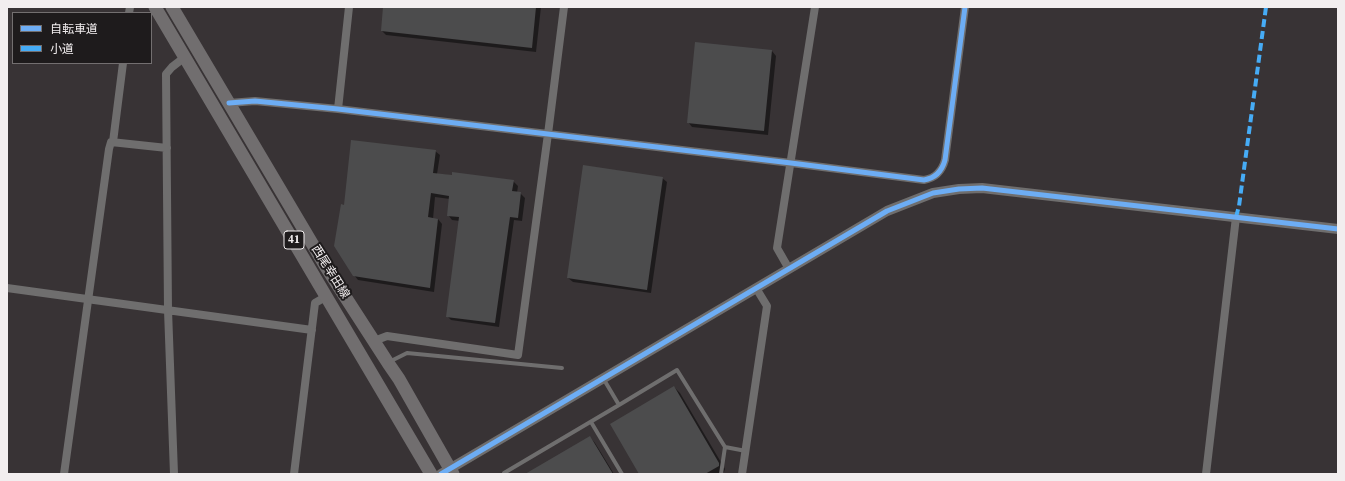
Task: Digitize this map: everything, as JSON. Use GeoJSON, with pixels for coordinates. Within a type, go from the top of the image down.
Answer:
{"type":"FeatureCollection","features":[{"type":"Feature","properties":{"kind":"main road","name":"西尾幸田線"},"geometry":{"type":"LineString","coordinates":[[155,7],[327,296],[430,474]]}},
{"type":"Feature","properties":{"kind":"main road","name":"西尾幸田線"},"geometry":{"type":"LineString","coordinates":[[172,7],[326,267],[399,379],[448,472]]}},
{"type":"Feature","properties":{"kind":"street"},"geometry":{"type":"LineString","coordinates":[[338,109],[349,7]]}},
{"type":"Feature","properties":{"kind":"street"},"geometry":{"type":"LineString","coordinates":[[374,341],[387,336],[518,354],[564,7]]}},
{"type":"Feature","properties":{"kind":"street"},"geometry":{"type":"LineString","coordinates":[[789,269],[777,248],[815,7]]}},
{"type":"Feature","properties":{"kind":"street"},"geometry":{"type":"LineString","coordinates":[[229,102],[255,101],[338,109],[924,180],[931,179],[936,175],[942,169],[945,160],[965,7]]}},
{"type":"Feature","properties":{"kind":"street"},"geometry":{"type":"LineString","coordinates":[[174,474],[168,310],[166,74],[172,67],[185,58]]}},
{"type":"Feature","properties":{"kind":"street"},"geometry":{"type":"LineString","coordinates":[[64,474],[109,149],[111,142],[113,142],[123,64]]}},
{"type":"Feature","properties":{"kind":"street"},"geometry":{"type":"LineString","coordinates":[[113,142],[167,148]]}},
{"type":"Feature","properties":{"kind":"street"},"geometry":{"type":"LineString","coordinates":[[448,472],[603,378],[887,212],[933,193],[959,189],[982,188],[1338,229]]}},
{"type":"Feature","properties":{"kind":"street"},"geometry":{"type":"LineString","coordinates":[[1206,474],[1236,217]]}},
{"type":"Feature","properties":{"kind":"street"},"geometry":{"type":"LineString","coordinates":[[7,288],[312,330]]}},
{"type":"Feature","properties":{"kind":"street"},"geometry":{"type":"LineString","coordinates":[[742,474],[767,306],[756,288]]}},
{"type":"Feature","properties":{"kind":"street"},"geometry":{"type":"LineString","coordinates":[[294,474],[316,303],[327,296]]}},
{"type":"Feature","properties":{"kind":"lane"},"geometry":{"type":"LineString","coordinates":[[388,363],[407,353],[562,368]]}},
{"type":"Feature","properties":{"kind":"lane"},"geometry":{"type":"LineString","coordinates":[[505,474],[504,473],[677,370],[725,447],[721,474]]}},
{"type":"Feature","properties":{"kind":"lane"},"geometry":{"type":"LineString","coordinates":[[603,378],[619,405]]}},
{"type":"Feature","properties":{"kind":"lane"},"geometry":{"type":"LineString","coordinates":[[591,422],[622,474]]}},
{"type":"Feature","properties":{"kind":"lane"},"geometry":{"type":"LineString","coordinates":[[725,447],[746,451]]}},
{"type":"Feature","properties":{"kind":"building"},"geometry":{"type":"Polygon","coordinates":[[[383,7],[536,7],[532,48],[381,31],[383,7]]]}},
{"type":"Feature","properties":{"kind":"building"},"geometry":{"type":"Polygon","coordinates":[[[695,42],[772,50],[764,131],[687,123],[695,42]]]}},
{"type":"Feature","properties":{"kind":"building"},"geometry":{"type":"Polygon","coordinates":[[[351,140],[436,150],[433,173],[452,175],[452,172],[514,180],[512,191],[521,192],[518,218],[510,217],[495,323],[446,317],[459,217],[447,216],[449,196],[431,193],[428,217],[438,219],[430,288],[353,276],[334,246],[341,204],[344,205],[351,140]]]}},
{"type":"Feature","properties":{"kind":"building"},"geometry":{"type":"Polygon","coordinates":[[[583,165],[663,177],[647,290],[567,278],[583,165]]]}},
{"type":"Feature","properties":{"kind":"building"},"geometry":{"type":"Polygon","coordinates":[[[674,386],[719,463],[719,466],[705,474],[639,474],[610,424],[674,386]]]}},
{"type":"Feature","properties":{"kind":"building"},"geometry":{"type":"Polygon","coordinates":[[[590,436],[613,474],[525,474],[590,436]]]}},
{"type":"Feature","properties":{"kind":"marked path"},"geometry":{"type":"LineString","coordinates":[[1236,217],[1239,206],[1266,7]]}},
{"type":"Feature","properties":{"kind":"cycle path"},"geometry":{"type":"LineString","coordinates":[[229,103],[255,101],[338,109],[924,180],[935,176],[945,160],[965,7]]}},
{"type":"Feature","properties":{"kind":"cycle path"},"geometry":{"type":"LineString","coordinates":[[441,474],[887,211],[933,193],[959,189],[982,188],[1338,229]]}}]}
